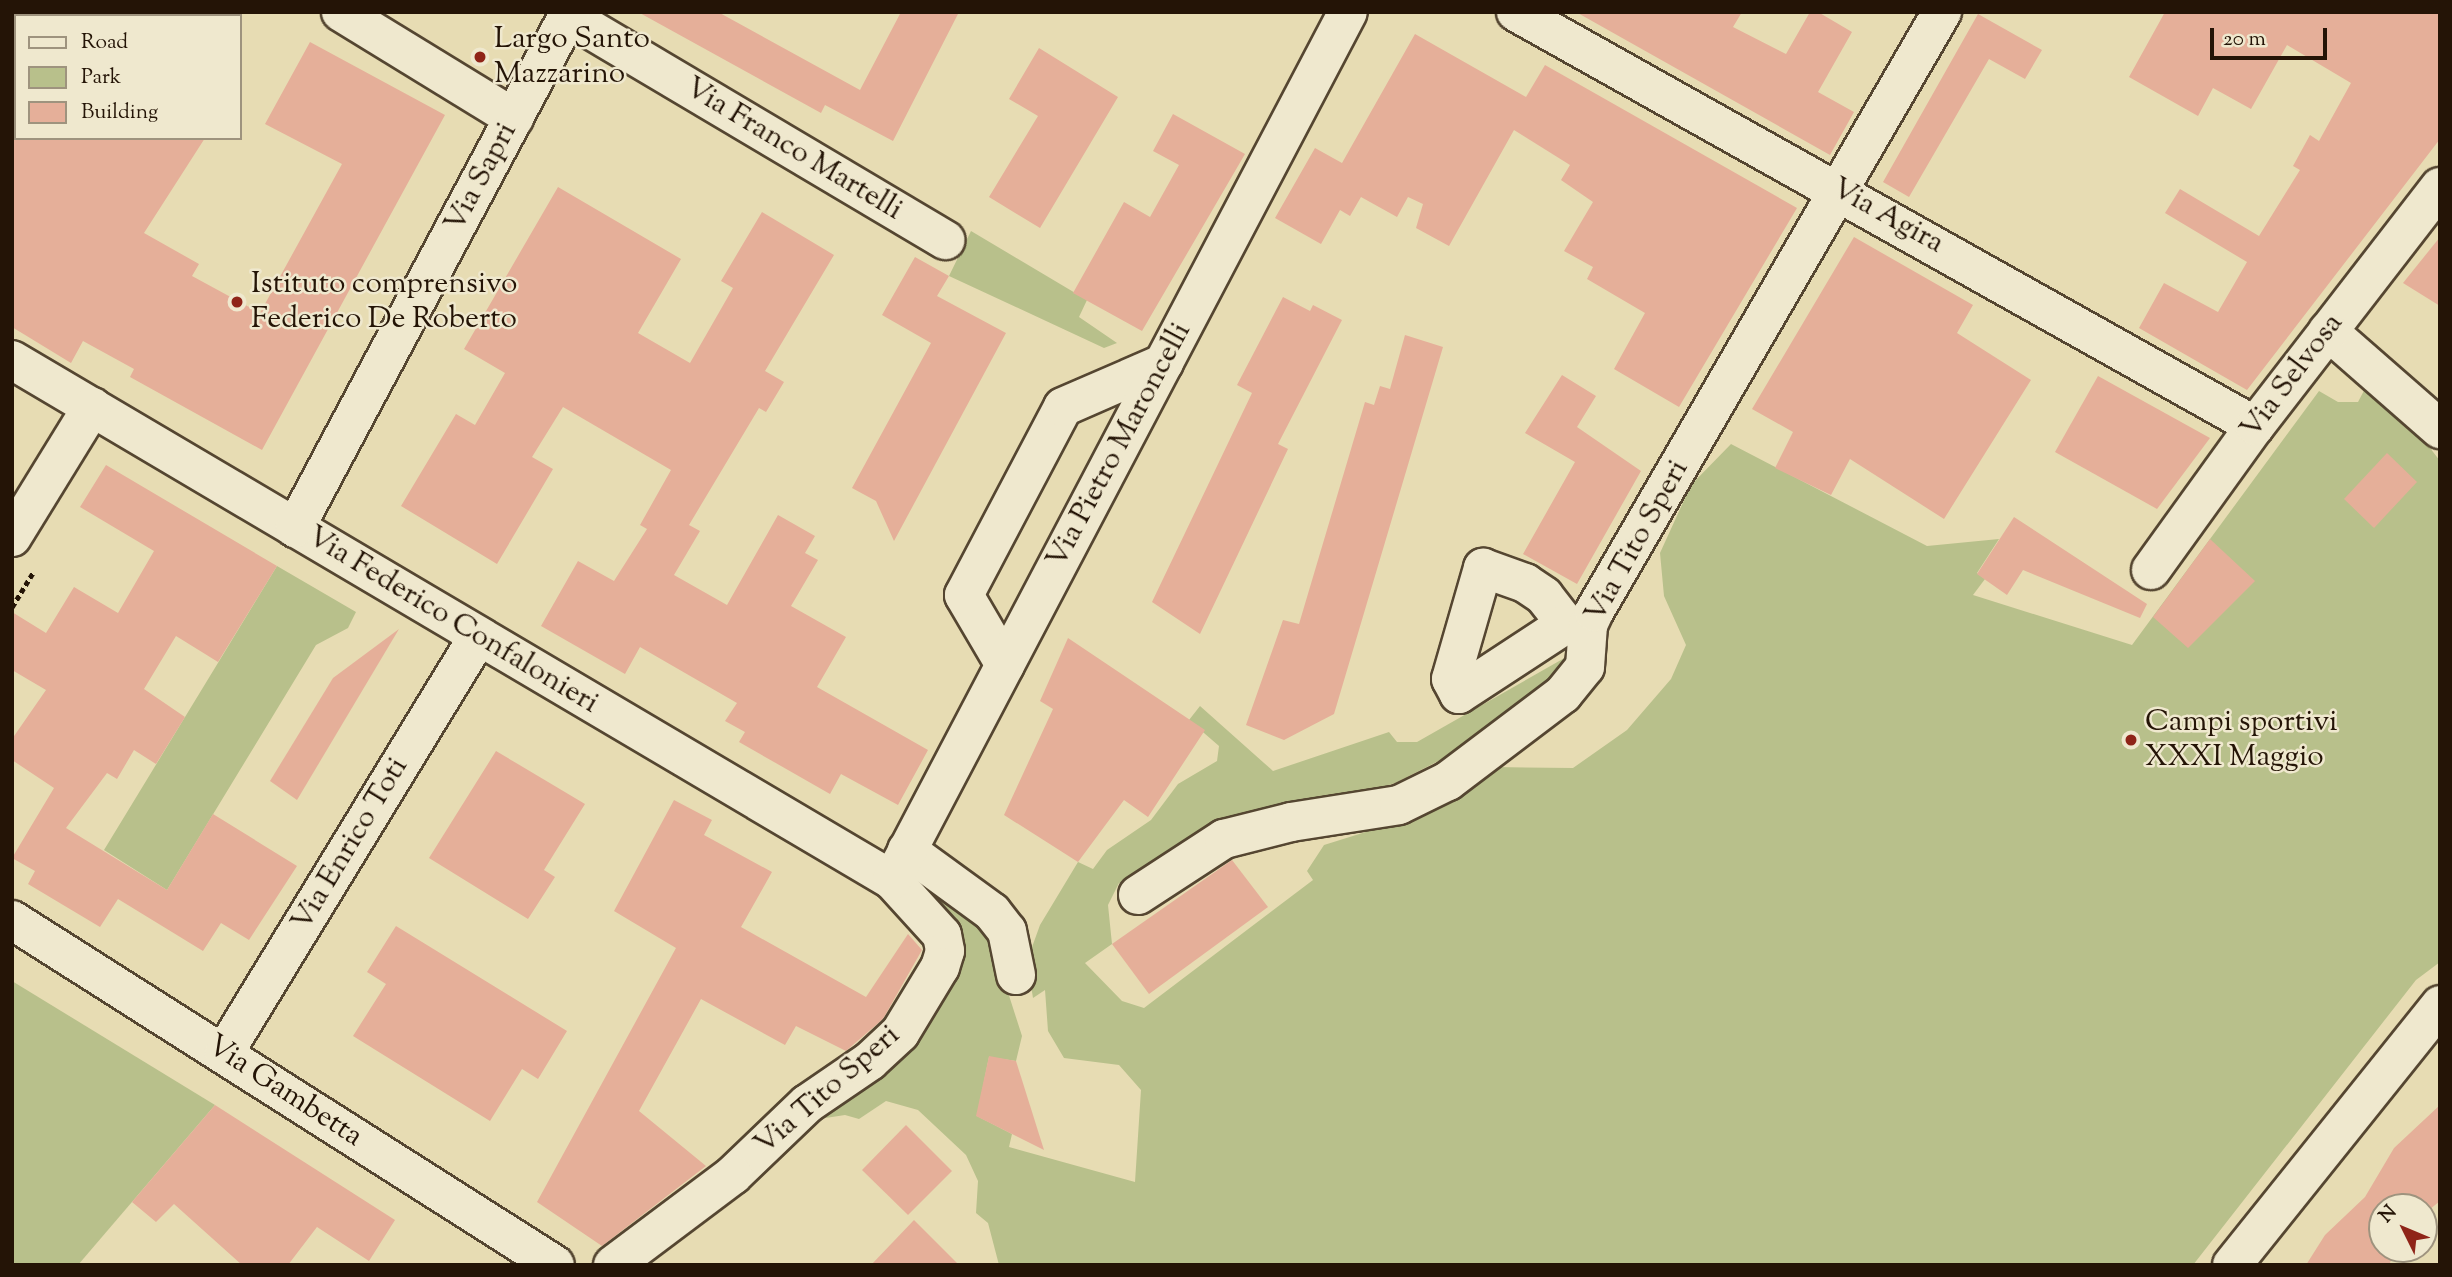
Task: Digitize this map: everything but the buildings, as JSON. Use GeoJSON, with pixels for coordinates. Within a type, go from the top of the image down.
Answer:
{"type":"FeatureCollection","features":[{"type":"Feature","properties":{"kind":"street"},"geometry":{"type":"LineString","coordinates":[[341,12],[514,118]]}},
{"type":"Feature","properties":{"kind":"street","name":"Via Pietro Maroncelli"},"geometry":{"type":"LineString","coordinates":[[900,865],[1348,12]]}},
{"type":"Feature","properties":{"kind":"street","name":"Via Agira"},"geometry":{"type":"LineString","coordinates":[[1516,12],[1840,191],[2255,426]]}},
{"type":"Feature","properties":{"kind":"street","name":"Via Tito Speri"},"geometry":{"type":"LineString","coordinates":[[1138,895],[1224,839],[1291,822],[1399,805],[1448,781],[1563,694],[1585,667],[1577,625],[1840,191],[1942,12]]}},
{"type":"Feature","properties":{"kind":"street","name":"Via Sapri"},"geometry":{"type":"LineString","coordinates":[[295,528],[569,14]]}},
{"type":"Feature","properties":{"kind":"street","name":"Via Franco Martelli"},"geometry":{"type":"LineString","coordinates":[[569,14],[946,240]]}},
{"type":"Feature","properties":{"kind":"street","name":"Via Selvosa"},"geometry":{"type":"LineString","coordinates":[[2151,570],[2255,426],[2440,187]]}},
{"type":"Feature","properties":{"kind":"street"},"geometry":{"type":"LineString","coordinates":[[2328,331],[2440,429]]}},
{"type":"Feature","properties":{"kind":"street","name":"Via Federico Confalonieri"},"geometry":{"type":"LineString","coordinates":[[12,360],[478,637],[992,912],[1007,931],[1016,975]]}},
{"type":"Feature","properties":{"kind":"street"},"geometry":{"type":"LineString","coordinates":[[1004,665],[964,595],[1063,407],[1164,363]]}},
{"type":"Feature","properties":{"kind":"street"},"geometry":{"type":"LineString","coordinates":[[27,548],[92,407]]}},
{"type":"Feature","properties":{"kind":"street","name":"Via Enrico Toti"},"geometry":{"type":"LineString","coordinates":[[224,1053],[478,637]]}},
{"type":"Feature","properties":{"kind":"street","name":"Via Tito Speri"},"geometry":{"type":"LineString","coordinates":[[613,1265],[733,1175],[807,1104],[870,1061],[900,1032],[922,1003],[945,951],[942,935],[900,865]]}},
{"type":"Feature","properties":{"kind":"street","name":"Via Gambetta"},"geometry":{"type":"LineString","coordinates":[[12,920],[555,1265]]}},
{"type":"Feature","properties":{"kind":"street"},"geometry":{"type":"LineString","coordinates":[[2232,1265],[2434,1024]]}},
{"type":"Feature","properties":{"kind":"path"},"geometry":{"type":"LineString","coordinates":[[12,607],[27,548]]}},
{"type":"Feature","properties":{"kind":"green space"},"geometry":{"type":"Polygon","coordinates":[[[971,231],[1087,300],[1079,317],[1117,343],[1104,348],[949,276],[971,231]]]}},
{"type":"Feature","properties":{"kind":"green space"},"geometry":{"type":"Polygon","coordinates":[[[2367,385],[2417,431],[2440,461],[2440,962],[2416,980],[2193,1265],[999,1265],[988,1223],[976,1213],[978,1181],[966,1155],[918,1110],[886,1101],[859,1119],[845,1115],[819,1119],[959,936],[927,883],[987,927],[1022,1036],[1016,1061],[989,1057],[977,1116],[1012,1134],[1009,1147],[1135,1182],[1141,1090],[1119,1065],[1064,1058],[1048,1031],[1045,990],[1033,998],[1027,961],[1040,925],[1078,862],[1093,869],[1107,850],[1151,820],[1178,784],[1217,761],[1219,746],[1189,720],[1200,706],[1273,771],[1389,732],[1397,742],[1417,742],[1568,656],[1560,675],[1468,746],[1395,783],[1342,800],[1127,886],[1119,883],[1108,905],[1112,944],[1085,963],[1122,1001],[1144,1008],[1313,880],[1307,871],[1324,845],[1404,820],[1493,767],[1573,768],[1627,730],[1671,679],[1686,645],[1664,596],[1660,553],[1691,485],[1731,444],[1927,546],[1999,539],[1977,573],[1985,579],[1973,595],[2132,645],[2319,391],[2338,402],[2358,402],[2367,385]]]}},
{"type":"Feature","properties":{"kind":"green space"},"geometry":{"type":"Polygon","coordinates":[[[277,566],[356,612],[348,628],[316,645],[167,890],[104,850],[277,566]]]}},
{"type":"Feature","properties":{"kind":"green space"},"geometry":{"type":"Polygon","coordinates":[[[12,981],[215,1105],[78,1265],[12,1265],[12,981]]]}},
{"type":"Feature","properties":{"kind":"place","name":"Largo Santo Mazzarino"},"geometry":{"type":"Point","coordinates":[480,57]}},
{"type":"Feature","properties":{"kind":"place","name":"Istituto comprensivo Federico De Roberto"},"geometry":{"type":"Point","coordinates":[237,302]}},
{"type":"Feature","properties":{"kind":"place","name":"Campi sportivi XXXI Maggio"},"geometry":{"type":"Point","coordinates":[2131,740]}}]}
